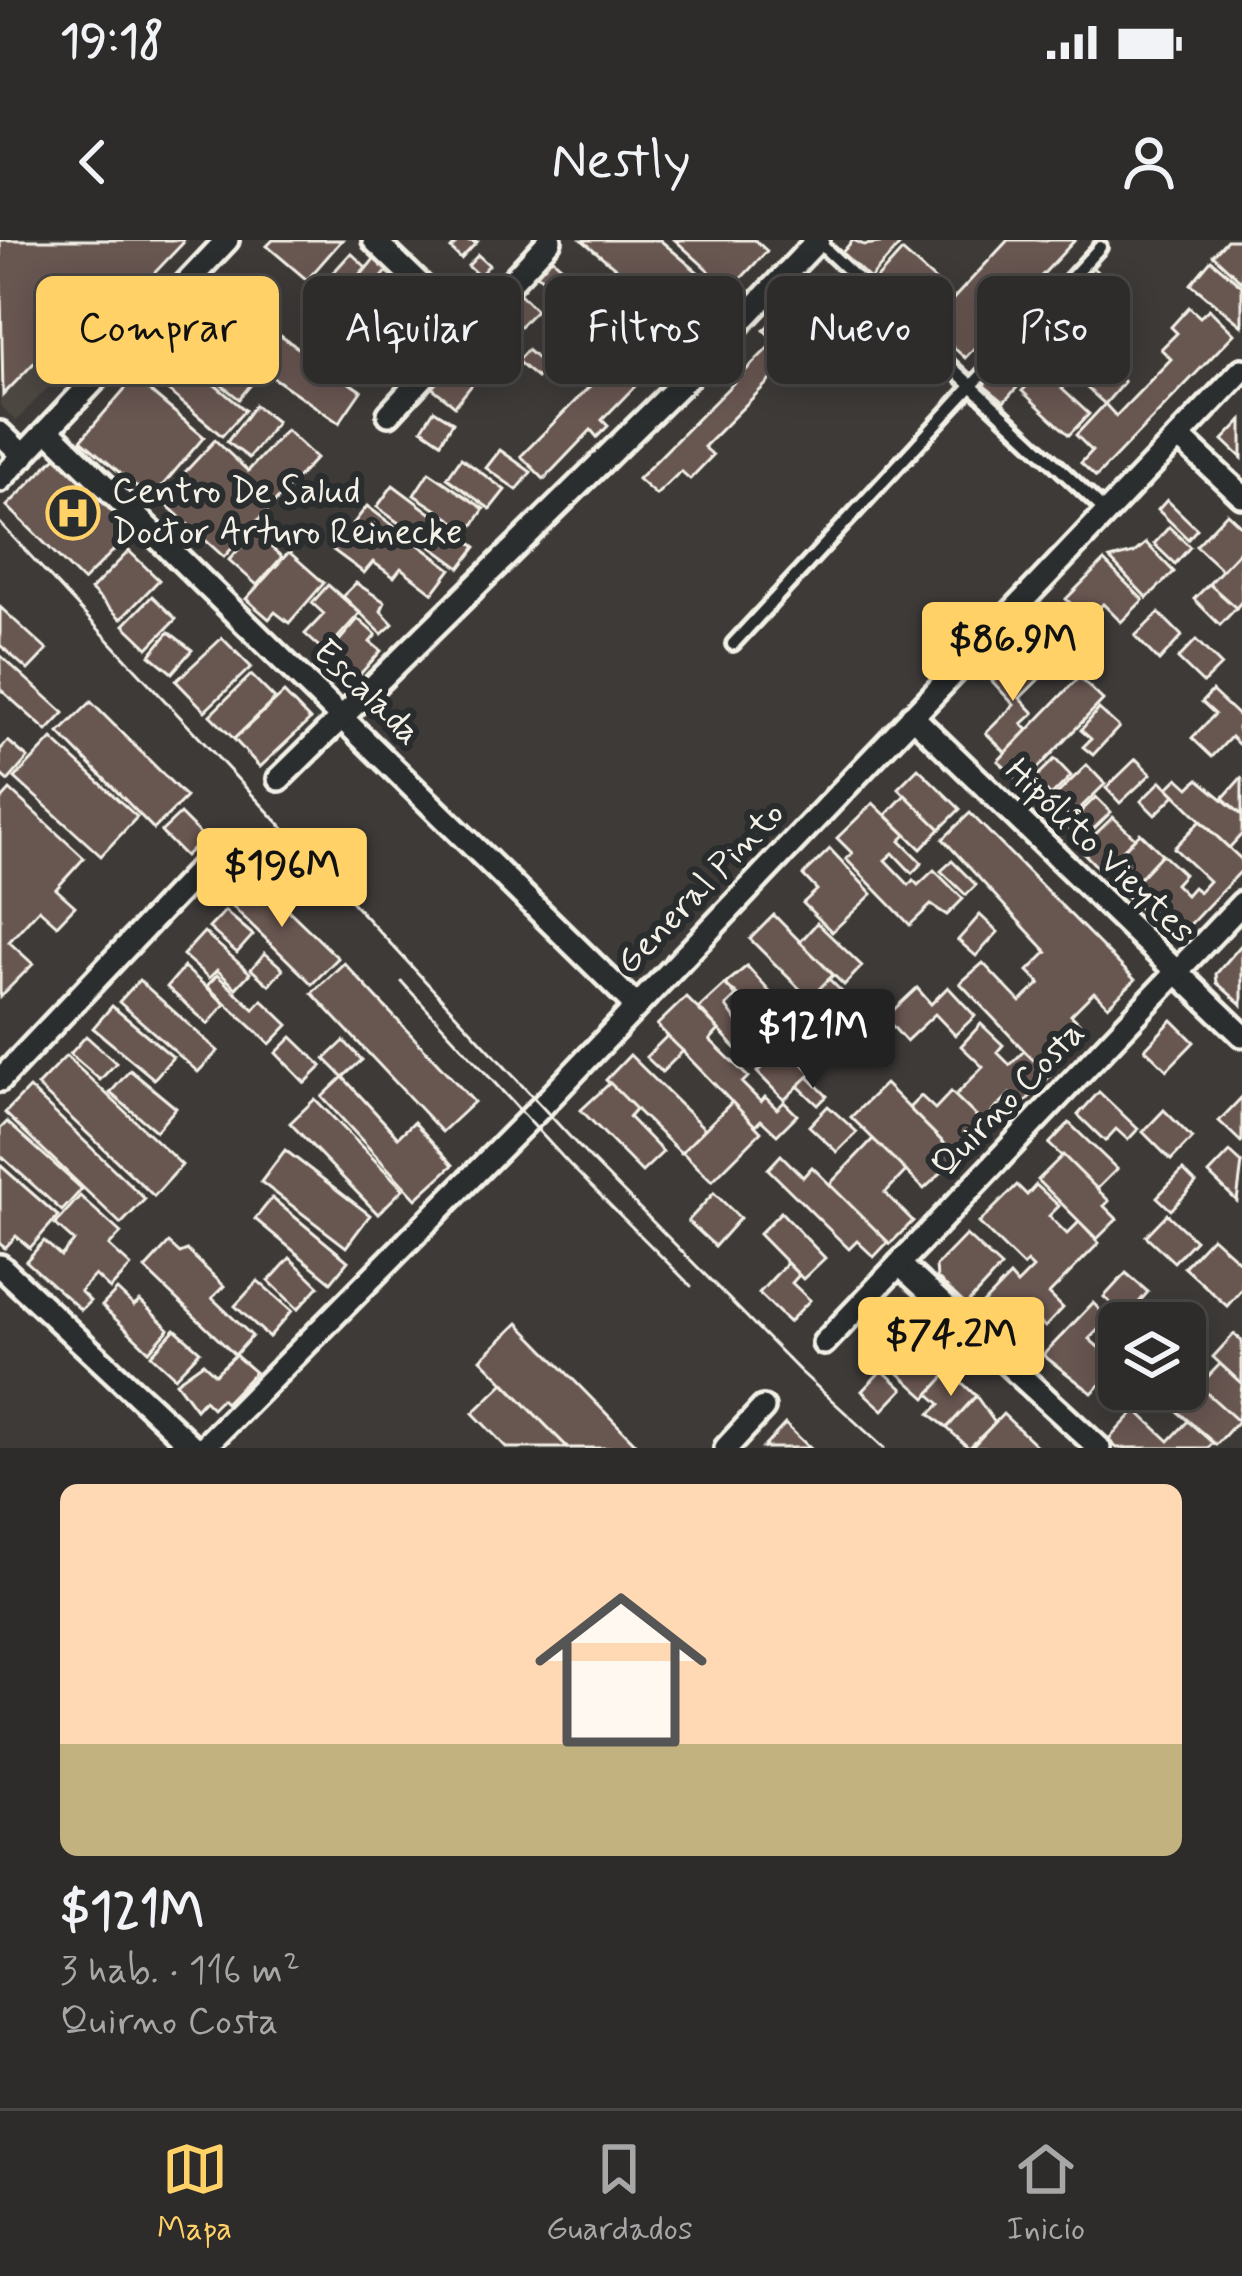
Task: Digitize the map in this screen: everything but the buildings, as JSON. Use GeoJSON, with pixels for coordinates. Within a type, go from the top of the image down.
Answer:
{"type":"FeatureCollection","features":[{"type":"Feature","properties":{"kind":"street"},"geometry":{"type":"LineString","coordinates":[[0,480],[227,240]]}},
{"type":"Feature","properties":{"kind":"street"},"geometry":{"type":"LineString","coordinates":[[374,240],[412,276]]}},
{"type":"Feature","properties":{"kind":"street"},"geometry":{"type":"LineString","coordinates":[[516,276],[550,240]]}},
{"type":"Feature","properties":{"kind":"street"},"geometry":{"type":"LineString","coordinates":[[279,779],[691,374],[818,240]]}},
{"type":"Feature","properties":{"kind":"street","name":"General Pinto"},"geometry":{"type":"LineString","coordinates":[[203,1448],[635,1005],[1242,370]]}},
{"type":"Feature","properties":{"kind":"street"},"geometry":{"type":"LineString","coordinates":[[389,415],[417,384]]}},
{"type":"Feature","properties":{"kind":"street","name":"Escalada"},"geometry":{"type":"LineString","coordinates":[[48,430],[635,1005]]}},
{"type":"Feature","properties":{"kind":"street"},"geometry":{"type":"LineString","coordinates":[[0,433],[24,456]]}},
{"type":"Feature","properties":{"kind":"street"},"geometry":{"type":"LineString","coordinates":[[1179,437],[1242,496]]}},
{"type":"Feature","properties":{"kind":"street","name":"Hipólito Vieytes"},"geometry":{"type":"LineString","coordinates":[[912,716],[1242,1034]]}},
{"type":"Feature","properties":{"kind":"street"},"geometry":{"type":"LineString","coordinates":[[0,1080],[220,848]]}},
{"type":"Feature","properties":{"kind":"street","name":"Quirno Costa"},"geometry":{"type":"LineString","coordinates":[[824,1342],[1242,903]]}},
{"type":"Feature","properties":{"kind":"street"},"geometry":{"type":"LineString","coordinates":[[899,1264],[1100,1448]]}},
{"type":"Feature","properties":{"kind":"street"},"geometry":{"type":"LineString","coordinates":[[0,1266],[194,1448]]}},
{"type":"Feature","properties":{"kind":"street"},"geometry":{"type":"LineString","coordinates":[[726,1448],[763,1408]]}},
{"type":"Feature","properties":{"kind":"lane"},"geometry":{"type":"LineString","coordinates":[[818,240],[1106,512]]}},
{"type":"Feature","properties":{"kind":"lane"},"geometry":{"type":"LineString","coordinates":[[734,644],[1100,247]]}},
{"type":"Feature","properties":{"kind":"shaded area"},"geometry":{"type":"Polygon","coordinates":[[[0,240],[189,240],[155,276],[36,276],[36,384],[51,384],[16,421],[0,405],[0,240]]]}},
{"type":"Feature","properties":{"kind":"tram line"},"geometry":{"type":"LineString","coordinates":[[0,523],[584,1152],[801,1372],[884,1448]]}},
{"type":"Feature","properties":{"kind":"tram line"},"geometry":{"type":"LineString","coordinates":[[402,982],[570,1165],[691,1286]]}},
{"type":"Feature","properties":{"kind":"place","name":"Centro De Salud Doctor Arturo Reinecke"},"geometry":{"type":"Point","coordinates":[73,513]}}]}
